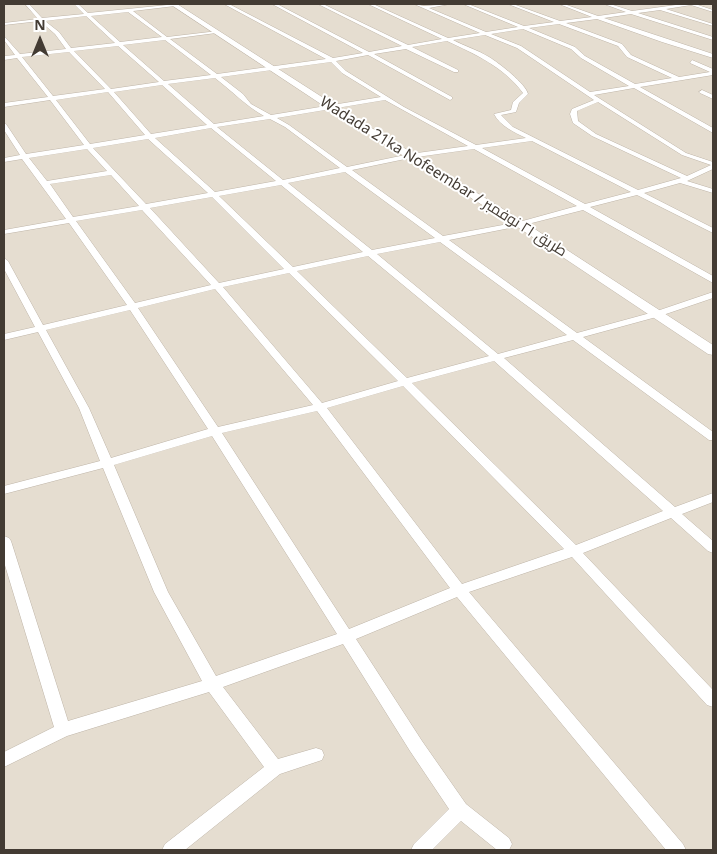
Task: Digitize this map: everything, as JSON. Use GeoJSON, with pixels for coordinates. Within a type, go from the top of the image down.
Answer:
{"type":"FeatureCollection","features":[{"type":"Feature","properties":{"kind":"street"},"geometry":{"type":"LineString","coordinates":[[27,4],[41,20],[50,26],[150,137],[214,195],[405,382],[574,552],[713,700]]}},
{"type":"Feature","properties":{"kind":"street"},"geometry":{"type":"LineString","coordinates":[[76,4],[213,127],[284,182],[496,357],[713,548]]}},
{"type":"Feature","properties":{"kind":"street"},"geometry":{"type":"LineString","coordinates":[[4,24],[174,4]]}},
{"type":"Feature","properties":{"kind":"street","name":"Wadada 21ka Nofeembar / طريق ٢١ نوفمبر"},"geometry":{"type":"LineString","coordinates":[[174,4],[333,108],[520,224],[713,350]]}},
{"type":"Feature","properties":{"kind":"street"},"geometry":{"type":"LineString","coordinates":[[226,4],[332,60],[344,72],[387,98],[713,280]]}},
{"type":"Feature","properties":{"kind":"street"},"geometry":{"type":"LineString","coordinates":[[274,4],[450,98]]}},
{"type":"Feature","properties":{"kind":"street"},"geometry":{"type":"LineString","coordinates":[[320,4],[456,71]]}},
{"type":"Feature","properties":{"kind":"street"},"geometry":{"type":"LineString","coordinates":[[370,4],[487,58],[524,89],[526,93],[516,102],[514,111],[497,114],[511,128],[713,231]]}},
{"type":"Feature","properties":{"kind":"street"},"geometry":{"type":"LineString","coordinates":[[416,4],[526,50],[560,76],[684,154],[713,165]]}},
{"type":"Feature","properties":{"kind":"street"},"geometry":{"type":"LineString","coordinates":[[423,7],[448,4]]}},
{"type":"Feature","properties":{"kind":"street"},"geometry":{"type":"LineString","coordinates":[[464,4],[573,48],[582,57],[713,131]]}},
{"type":"Feature","properties":{"kind":"street"},"geometry":{"type":"LineString","coordinates":[[510,4],[620,45],[636,60],[678,79]]}},
{"type":"Feature","properties":{"kind":"street"},"geometry":{"type":"LineString","coordinates":[[561,4],[713,56]]}},
{"type":"Feature","properties":{"kind":"street"},"geometry":{"type":"LineString","coordinates":[[606,4],[713,40]]}},
{"type":"Feature","properties":{"kind":"street"},"geometry":{"type":"LineString","coordinates":[[648,4],[713,24]]}},
{"type":"Feature","properties":{"kind":"street"},"geometry":{"type":"LineString","coordinates":[[4,105],[332,60],[446,39],[628,11],[691,4],[713,10]]}},
{"type":"Feature","properties":{"kind":"street"},"geometry":{"type":"LineString","coordinates":[[129,10],[166,37],[188,57],[241,94],[249,105],[287,126],[713,437]]}},
{"type":"Feature","properties":{"kind":"street"},"geometry":{"type":"LineString","coordinates":[[4,58],[216,32]]}},
{"type":"Feature","properties":{"kind":"street"},"geometry":{"type":"LineString","coordinates":[[4,37],[90,148],[144,208],[179,242],[320,407],[459,590],[671,848]]}},
{"type":"Feature","properties":{"kind":"street"},"geometry":{"type":"LineString","coordinates":[[704,43],[713,40]]}},
{"type":"Feature","properties":{"kind":"street"},"geometry":{"type":"LineString","coordinates":[[685,47],[694,45]]}},
{"type":"Feature","properties":{"kind":"street"},"geometry":{"type":"LineString","coordinates":[[692,62],[713,73]]}},
{"type":"Feature","properties":{"kind":"street"},"geometry":{"type":"LineString","coordinates":[[589,94],[713,73]]}},
{"type":"Feature","properties":{"kind":"street"},"geometry":{"type":"LineString","coordinates":[[702,92],[713,97]]}},
{"type":"Feature","properties":{"kind":"street"},"geometry":{"type":"LineString","coordinates":[[4,160],[90,148],[387,98]]}},
{"type":"Feature","properties":{"kind":"street"},"geometry":{"type":"LineString","coordinates":[[598,100],[574,110],[574,118],[578,125],[683,180],[713,191]]}},
{"type":"Feature","properties":{"kind":"street"},"geometry":{"type":"LineString","coordinates":[[4,125],[24,157],[45,183],[70,221],[133,307],[348,636],[416,746],[460,810],[503,844]]}},
{"type":"Feature","properties":{"kind":"street"},"geometry":{"type":"LineString","coordinates":[[4,232],[284,182],[410,156],[533,139]]}},
{"type":"Feature","properties":{"kind":"street"},"geometry":{"type":"LineString","coordinates":[[4,337],[218,286],[370,253],[520,224],[586,208],[683,180],[713,165]]}},
{"type":"Feature","properties":{"kind":"street"},"geometry":{"type":"LineString","coordinates":[[45,183],[113,172]]}},
{"type":"Feature","properties":{"kind":"street"},"geometry":{"type":"LineString","coordinates":[[4,261],[84,408],[161,592],[212,684],[274,768]]}},
{"type":"Feature","properties":{"kind":"street"},"geometry":{"type":"LineString","coordinates":[[4,490],[215,431],[320,407],[405,382],[658,314],[713,295]]}},
{"type":"Feature","properties":{"kind":"street"},"geometry":{"type":"LineString","coordinates":[[4,760],[63,730],[212,684],[348,636],[459,590],[574,552],[713,497]]}},
{"type":"Feature","properties":{"kind":"street"},"geometry":{"type":"LineString","coordinates":[[4,541],[63,730]]}},
{"type":"Feature","properties":{"kind":"street"},"geometry":{"type":"LineString","coordinates":[[171,850],[274,768],[316,755]]}},
{"type":"Feature","properties":{"kind":"street"},"geometry":{"type":"LineString","coordinates":[[420,850],[460,810]]}},
{"type":"Feature","properties":{"kind":"shaded area"},"geometry":{"type":"Polygon","coordinates":[[[4,4],[713,4],[713,850],[4,850],[4,4]]]}}]}
